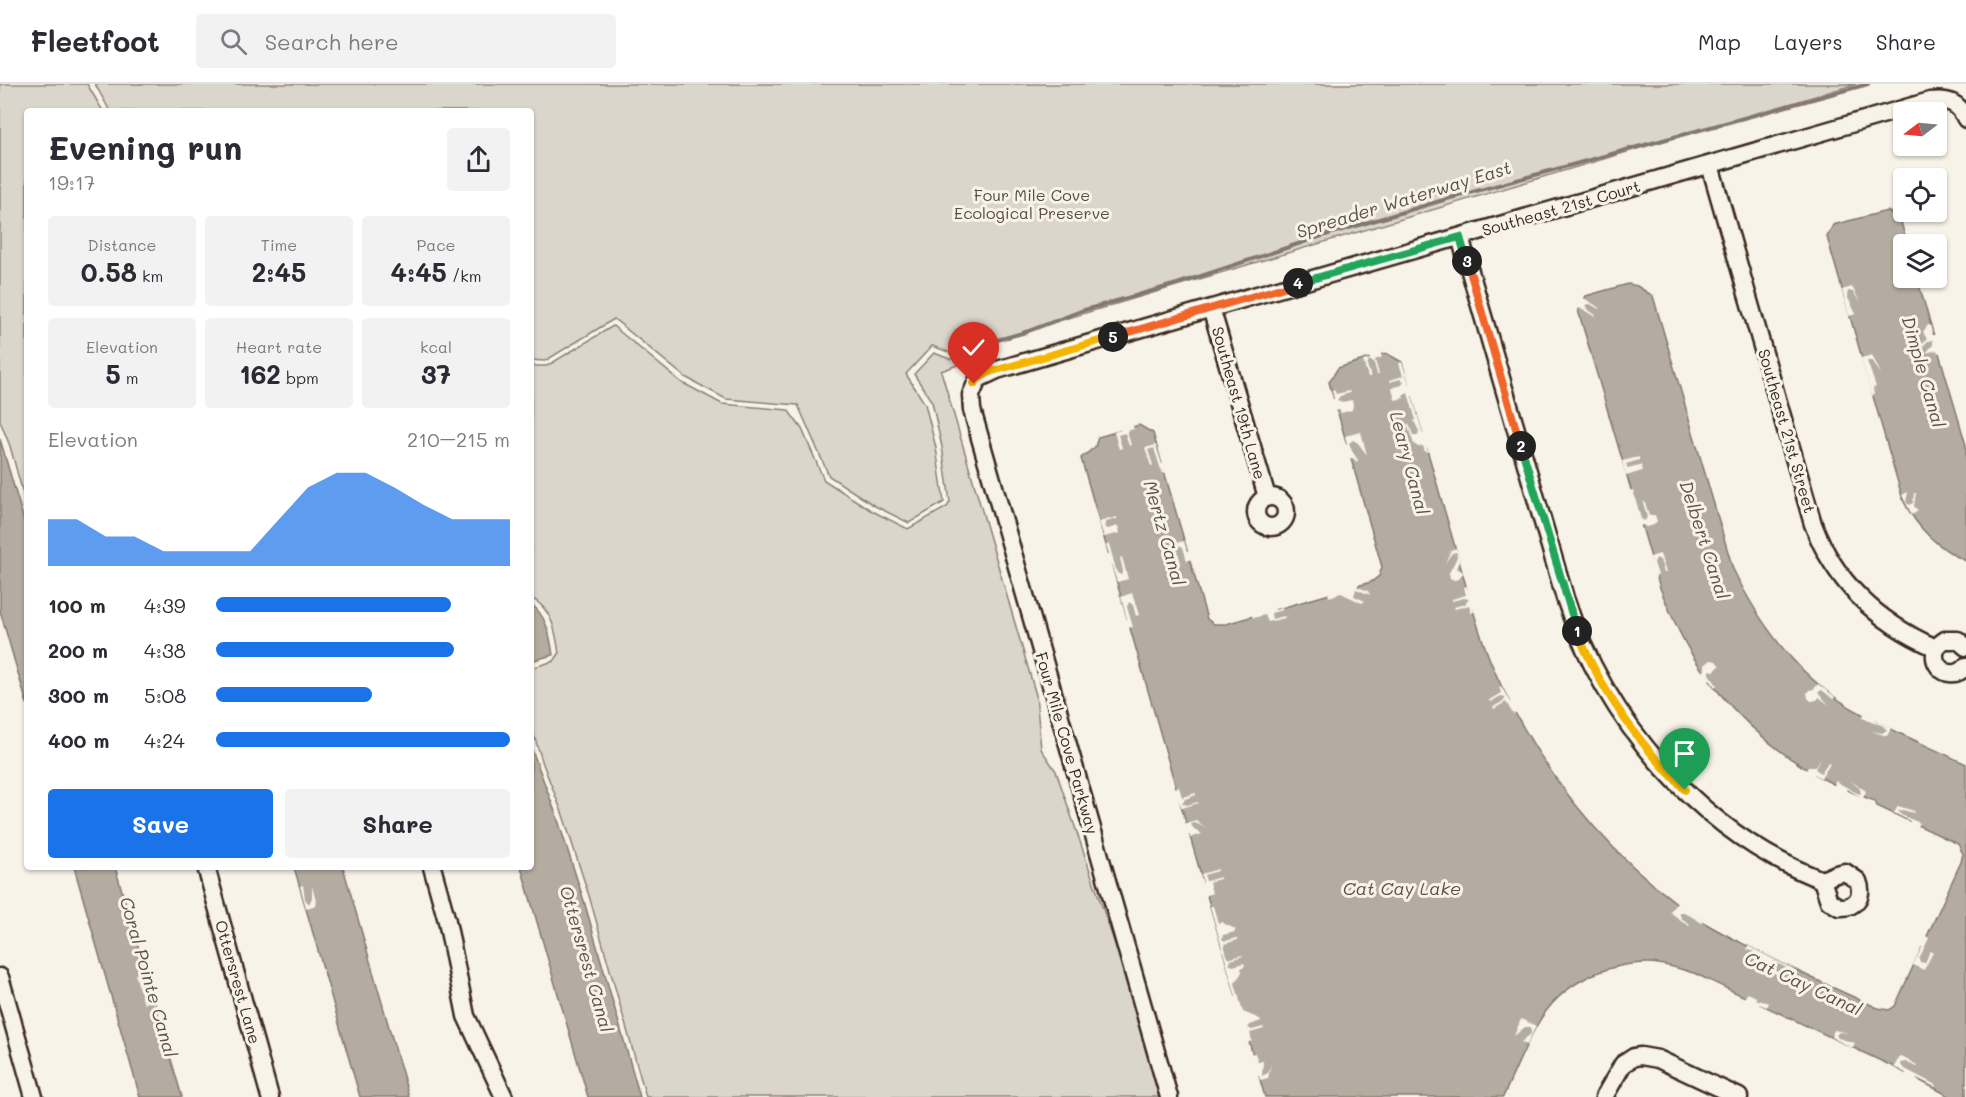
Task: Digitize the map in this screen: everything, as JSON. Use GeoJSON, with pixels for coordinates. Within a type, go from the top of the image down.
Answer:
{"type":"FeatureCollection","features":[{"type":"Feature","properties":{"kind":"street","name":"Southeast 21st Court"},"geometry":{"type":"LineString","coordinates":[[972,390],[978,379],[990,372],[1930,101],[1950,101],[1957,105],[1966,119]]}},
{"type":"Feature","properties":{"kind":"street","name":"Southeast 21st Street"},"geometry":{"type":"LineString","coordinates":[[1710,165],[1813,524],[1824,549],[1846,583],[1867,606],[1896,628],[1936,648]]}},
{"type":"Feature","properties":{"kind":"street"},"geometry":{"type":"LineString","coordinates":[[1460,237],[1565,598],[1581,642],[1598,676],[1637,737],[1660,765],[1690,795],[1732,830],[1756,846],[1788,865],[1822,880]]}},
{"type":"Feature","properties":{"kind":"street","name":"Southeast 19th Lane"},"geometry":{"type":"LineString","coordinates":[[1211,308],[1267,497]]}},
{"type":"Feature","properties":{"kind":"street","name":"Four Mile Cove Parkway"},"geometry":{"type":"LineString","coordinates":[[972,390],[972,410],[1168,1097]]}},
{"type":"Feature","properties":{"kind":"street"},"geometry":{"type":"LineString","coordinates":[[1966,646],[1958,639],[1951,638],[1940,643],[1934,657],[1942,670],[1948,673],[1958,673],[1966,666]]}},
{"type":"Feature","properties":{"kind":"street","name":"Ottersrest Lane"},"geometry":{"type":"LineString","coordinates":[[207,870],[270,1097]]}},
{"type":"Feature","properties":{"kind":"street"},"geometry":{"type":"LineString","coordinates":[[433,870],[447,921],[466,1016],[504,1097]]}},
{"type":"Feature","properties":{"kind":"street"},"geometry":{"type":"LineString","coordinates":[[0,977],[34,1097]]}},
{"type":"Feature","properties":{"kind":"street"},"geometry":{"type":"LineString","coordinates":[[1604,1097],[1623,1064],[1634,1057],[1649,1056],[1739,1097]]}},
{"type":"Feature","properties":{"kind":"green space"},"geometry":{"type":"Polygon","coordinates":[[[0,84],[87,84],[101,108],[24,108],[24,497],[10,446],[0,421],[0,84]]]}},
{"type":"Feature","properties":{"kind":"green space","name":"Four Mile Cove Ecological Preserve"},"geometry":{"type":"Polygon","coordinates":[[[95,84],[1856,84],[951,353],[932,346],[906,374],[925,404],[936,448],[944,502],[909,523],[875,506],[829,476],[798,405],[726,399],[685,377],[614,319],[545,361],[534,360],[534,108],[108,108],[95,84]]]}},
{"type":"Feature","properties":{"kind":"green space"},"geometry":{"type":"Polygon","coordinates":[[[613,326],[681,382],[722,404],[788,410],[802,429],[824,480],[872,511],[908,529],[947,507],[950,502],[942,447],[932,402],[914,374],[934,353],[950,359],[970,354],[980,357],[941,371],[1036,695],[1041,749],[1056,771],[1167,1097],[646,1097],[590,899],[534,735],[534,667],[554,661],[559,654],[552,622],[544,608],[534,600],[534,366],[547,366],[613,326]]]}},
{"type":"Feature","properties":{"kind":"water","name":"Dimple Canal"},"geometry":{"type":"Polygon","coordinates":[[[1887,211],[1893,214],[1893,222],[1901,222],[1904,234],[1893,234],[1893,288],[1920,288],[1966,445],[1966,561],[1946,550],[1929,536],[1915,520],[1903,500],[1827,237],[1833,225],[1887,211]]]}},
{"type":"Feature","properties":{"kind":"water","name":"Cat Cay Lake"},"geometry":{"type":"Polygon","coordinates":[[[1628,284],[1637,286],[1653,296],[1733,569],[1771,633],[1802,670],[1840,701],[1887,727],[1966,764],[1966,1097],[1951,1097],[1894,1067],[1694,973],[1649,963],[1615,967],[1599,972],[1584,979],[1557,998],[1537,1025],[1503,1097],[1265,1097],[1081,458],[1095,447],[1098,437],[1139,425],[1153,433],[1207,619],[1214,624],[1226,624],[1371,582],[1379,576],[1382,567],[1329,382],[1338,368],[1386,353],[1402,362],[1476,622],[1502,687],[1540,756],[1563,788],[1613,847],[1641,874],[1671,899],[1717,930],[1818,981],[1878,1008],[1889,1010],[1895,1006],[1961,862],[1963,854],[1958,844],[1877,806],[1875,801],[1827,781],[1766,740],[1734,710],[1706,676],[1689,650],[1660,588],[1578,310],[1586,296],[1628,284]]]}},
{"type":"Feature","properties":{"kind":"water"},"geometry":{"type":"Polygon","coordinates":[[[0,439],[24,521],[24,694],[0,611],[0,439]]]}},
{"type":"Feature","properties":{"kind":"water"},"geometry":{"type":"Polygon","coordinates":[[[534,607],[544,620],[553,655],[534,660],[534,607]]]}},
{"type":"Feature","properties":{"kind":"water","name":"Ottersrest Canal"},"geometry":{"type":"Polygon","coordinates":[[[534,755],[584,901],[640,1097],[588,1097],[522,870],[534,870],[534,755]]]}},
{"type":"Feature","properties":{"kind":"water"},"geometry":{"type":"Polygon","coordinates":[[[75,870],[116,870],[182,1097],[140,1097],[75,870]]]}},
{"type":"Feature","properties":{"kind":"water"},"geometry":{"type":"Polygon","coordinates":[[[295,870],[344,870],[409,1097],[360,1097],[295,870]]]}},
{"type":"Feature","properties":{"kind":"pier"},"geometry":{"type":"Polygon","coordinates":[[[1852,287],[1861,303],[1853,292],[1848,291],[1847,296],[1856,314],[1849,316],[1842,290],[1852,287]]]}},
{"type":"Feature","properties":{"kind":"pier"},"geometry":{"type":"Polygon","coordinates":[[[1582,297],[1600,308],[1590,304],[1585,305],[1595,316],[1577,307],[1582,297]]]}},
{"type":"Feature","properties":{"kind":"pier"},"geometry":{"type":"Polygon","coordinates":[[[1928,325],[1933,335],[1936,335],[1941,352],[1938,353],[1937,350],[1926,353],[1933,345],[1933,340],[1928,341],[1920,349],[1919,347],[1927,339],[1923,332],[1928,325]]]}},
{"type":"Feature","properties":{"kind":"pier"},"geometry":{"type":"Polygon","coordinates":[[[1380,352],[1382,357],[1375,360],[1379,374],[1377,374],[1374,363],[1369,360],[1367,365],[1371,377],[1368,377],[1363,361],[1380,352]]]}},
{"type":"Feature","properties":{"kind":"pier"},"geometry":{"type":"Polygon","coordinates":[[[1872,355],[1881,374],[1872,361],[1867,361],[1876,387],[1873,388],[1874,395],[1872,396],[1861,358],[1872,355]]]}},
{"type":"Feature","properties":{"kind":"pier"},"geometry":{"type":"Polygon","coordinates":[[[1402,362],[1409,384],[1412,383],[1415,394],[1412,396],[1423,434],[1426,433],[1428,452],[1425,452],[1423,446],[1418,447],[1414,444],[1407,424],[1413,435],[1418,436],[1419,431],[1414,421],[1416,420],[1408,393],[1403,395],[1404,398],[1395,400],[1392,388],[1402,385],[1404,381],[1400,379],[1390,382],[1390,380],[1403,376],[1399,363],[1402,362]]]}},
{"type":"Feature","properties":{"kind":"pier"},"geometry":{"type":"Polygon","coordinates":[[[1334,389],[1336,394],[1349,391],[1350,393],[1340,396],[1337,400],[1342,402],[1352,400],[1352,410],[1341,413],[1340,410],[1335,411],[1331,400],[1334,399],[1332,390],[1334,389]]]}},
{"type":"Feature","properties":{"kind":"pier"},"geometry":{"type":"Polygon","coordinates":[[[1132,424],[1134,429],[1127,431],[1131,445],[1129,446],[1125,433],[1118,435],[1122,448],[1119,449],[1114,432],[1132,424]]]}},
{"type":"Feature","properties":{"kind":"pier"},"geometry":{"type":"Polygon","coordinates":[[[1361,432],[1367,455],[1358,443],[1353,440],[1349,443],[1357,462],[1353,458],[1348,459],[1345,436],[1361,432]]]}},
{"type":"Feature","properties":{"kind":"pier"},"geometry":{"type":"Polygon","coordinates":[[[1156,445],[1167,472],[1162,473],[1154,448],[1148,450],[1153,465],[1151,466],[1145,448],[1156,445]]]}},
{"type":"Feature","properties":{"kind":"pier"},"geometry":{"type":"Polygon","coordinates":[[[1639,457],[1639,460],[1626,464],[1628,469],[1641,465],[1642,471],[1626,476],[1622,461],[1639,457]]]}},
{"type":"Feature","properties":{"kind":"pier"},"geometry":{"type":"Polygon","coordinates":[[[1633,490],[1641,519],[1645,521],[1647,517],[1643,503],[1645,502],[1649,516],[1655,515],[1657,521],[1654,525],[1637,526],[1629,491],[1633,490]]]}},
{"type":"Feature","properties":{"kind":"pier"},"geometry":{"type":"Polygon","coordinates":[[[1908,492],[1906,502],[1909,505],[1913,503],[1914,493],[1916,493],[1914,506],[1918,511],[1912,515],[1902,495],[1908,492]]]}},
{"type":"Feature","properties":{"kind":"pier"},"geometry":{"type":"Polygon","coordinates":[[[1117,517],[1117,519],[1106,522],[1104,527],[1108,529],[1118,526],[1120,533],[1104,537],[1099,522],[1117,517]]]}},
{"type":"Feature","properties":{"kind":"pier"},"geometry":{"type":"Polygon","coordinates":[[[1184,541],[1192,559],[1187,561],[1183,547],[1179,545],[1177,549],[1181,563],[1179,564],[1173,544],[1184,541]]]}},
{"type":"Feature","properties":{"kind":"pier"},"geometry":{"type":"Polygon","coordinates":[[[1109,544],[1117,573],[1121,575],[1123,571],[1120,558],[1122,557],[1128,579],[1117,582],[1111,564],[1108,565],[1106,555],[1109,554],[1106,545],[1109,544]]]}},
{"type":"Feature","properties":{"kind":"pier"},"geometry":{"type":"Polygon","coordinates":[[[1456,548],[1460,561],[1456,568],[1463,573],[1459,579],[1454,580],[1450,578],[1449,573],[1457,557],[1456,552],[1452,553],[1445,563],[1451,550],[1456,548]]]}},
{"type":"Feature","properties":{"kind":"pier"},"geometry":{"type":"Polygon","coordinates":[[[1660,554],[1666,573],[1664,573],[1660,560],[1656,558],[1654,563],[1658,575],[1653,577],[1649,566],[1652,564],[1650,557],[1660,554]]]}},
{"type":"Feature","properties":{"kind":"pier"},"geometry":{"type":"Polygon","coordinates":[[[1357,584],[1370,595],[1356,589],[1354,596],[1365,601],[1362,603],[1341,593],[1329,597],[1328,591],[1357,584]]]}},
{"type":"Feature","properties":{"kind":"pier"},"geometry":{"type":"Polygon","coordinates":[[[1467,586],[1468,590],[1471,590],[1474,612],[1471,613],[1469,605],[1455,609],[1454,607],[1465,604],[1469,599],[1452,601],[1452,599],[1466,595],[1464,587],[1467,586]]]}},
{"type":"Feature","properties":{"kind":"pier"},"geometry":{"type":"Polygon","coordinates":[[[1132,593],[1139,615],[1136,616],[1133,605],[1129,602],[1127,607],[1133,627],[1127,628],[1121,597],[1132,593]]]}},
{"type":"Feature","properties":{"kind":"pier"},"geometry":{"type":"Polygon","coordinates":[[[1274,607],[1275,610],[1282,608],[1283,610],[1271,613],[1272,619],[1284,616],[1285,618],[1268,622],[1265,615],[1253,618],[1251,613],[1274,607]]]}},
{"type":"Feature","properties":{"kind":"pier"},"geometry":{"type":"Polygon","coordinates":[[[1711,660],[1716,661],[1720,666],[1714,671],[1709,670],[1709,674],[1717,685],[1715,687],[1701,673],[1711,660]]]}},
{"type":"Feature","properties":{"kind":"pier"},"geometry":{"type":"Polygon","coordinates":[[[1818,684],[1835,697],[1833,699],[1822,690],[1818,692],[1829,705],[1819,697],[1811,701],[1808,698],[1809,690],[1814,689],[1818,684]]]}},
{"type":"Feature","properties":{"kind":"pier"},"geometry":{"type":"Polygon","coordinates":[[[1501,686],[1518,712],[1513,714],[1506,702],[1494,709],[1493,707],[1504,701],[1506,697],[1501,696],[1490,702],[1489,700],[1501,693],[1499,687],[1501,686]]]}},
{"type":"Feature","properties":{"kind":"pier"},"geometry":{"type":"Polygon","coordinates":[[[1865,713],[1891,728],[1887,736],[1871,731],[1882,733],[1887,730],[1862,717],[1865,713]]]}},
{"type":"Feature","properties":{"kind":"pier"},"geometry":{"type":"Polygon","coordinates":[[[1821,757],[1815,769],[1821,773],[1828,762],[1830,764],[1821,778],[1805,772],[1808,767],[1815,767],[1821,757]]]}},
{"type":"Feature","properties":{"kind":"pier"},"geometry":{"type":"Polygon","coordinates":[[[1835,781],[1861,794],[1860,789],[1851,781],[1866,791],[1863,798],[1847,789],[1845,792],[1834,787],[1835,781]]]}},
{"type":"Feature","properties":{"kind":"pier"},"geometry":{"type":"Polygon","coordinates":[[[1179,787],[1182,797],[1196,793],[1182,803],[1187,805],[1199,803],[1182,808],[1173,788],[1179,787]]]}},
{"type":"Feature","properties":{"kind":"pier"},"geometry":{"type":"Polygon","coordinates":[[[1898,806],[1914,811],[1914,813],[1898,811],[1901,815],[1920,823],[1917,828],[1909,824],[1910,821],[1894,813],[1898,806]]]}},
{"type":"Feature","properties":{"kind":"pier"},"geometry":{"type":"Polygon","coordinates":[[[1196,820],[1206,828],[1195,823],[1191,824],[1202,834],[1190,838],[1183,824],[1196,820]]]}},
{"type":"Feature","properties":{"kind":"pier"},"geometry":{"type":"Polygon","coordinates":[[[1218,869],[1218,871],[1204,875],[1206,881],[1220,877],[1220,879],[1209,882],[1212,893],[1204,896],[1201,874],[1218,869]]]}},
{"type":"Feature","properties":{"kind":"pier"},"geometry":{"type":"Polygon","coordinates":[[[303,885],[305,899],[309,904],[312,898],[312,886],[317,905],[306,908],[300,886],[303,885]]]}},
{"type":"Feature","properties":{"kind":"pier"},"geometry":{"type":"Polygon","coordinates":[[[1679,899],[1688,906],[1687,909],[1703,921],[1702,923],[1684,912],[1679,912],[1681,918],[1690,924],[1689,926],[1670,912],[1679,899]]]}},
{"type":"Feature","properties":{"kind":"pier"},"geometry":{"type":"Polygon","coordinates":[[[1210,906],[1213,906],[1218,923],[1221,922],[1235,929],[1235,932],[1223,935],[1222,939],[1225,941],[1237,938],[1238,940],[1224,944],[1228,959],[1243,956],[1231,960],[1229,964],[1233,966],[1244,963],[1245,966],[1241,968],[1242,972],[1235,983],[1243,1012],[1261,1021],[1248,1028],[1252,1030],[1263,1027],[1264,1029],[1250,1033],[1252,1041],[1246,1043],[1233,998],[1236,997],[1210,906]]]}},
{"type":"Feature","properties":{"kind":"pier"},"geometry":{"type":"Polygon","coordinates":[[[1924,935],[1929,938],[1919,959],[1920,962],[1925,963],[1930,951],[1933,952],[1924,970],[1913,965],[1922,947],[1919,946],[1924,935]]]}},
{"type":"Feature","properties":{"kind":"pier"},"geometry":{"type":"Polygon","coordinates":[[[1748,946],[1797,971],[1795,973],[1774,961],[1771,967],[1782,975],[1780,976],[1754,963],[1758,954],[1747,949],[1748,946]]]}},
{"type":"Feature","properties":{"kind":"pier"},"geometry":{"type":"Polygon","coordinates":[[[143,964],[154,1007],[148,985],[144,982],[142,987],[146,1003],[144,1004],[135,974],[144,971],[140,965],[143,964]]]}},
{"type":"Feature","properties":{"kind":"pier"},"geometry":{"type":"Polygon","coordinates":[[[1748,993],[1757,1000],[1769,1003],[1767,1007],[1759,1004],[1758,1007],[1743,999],[1748,993]]]}},
{"type":"Feature","properties":{"kind":"pier"},"geometry":{"type":"Polygon","coordinates":[[[1521,1019],[1536,1026],[1527,1045],[1521,1042],[1531,1034],[1531,1027],[1525,1027],[1514,1036],[1521,1019]]]}},
{"type":"Feature","properties":{"kind":"pier"},"geometry":{"type":"Polygon","coordinates":[[[1834,1030],[1849,1033],[1839,1032],[1836,1035],[1838,1038],[1855,1043],[1852,1048],[1831,1037],[1834,1030]]]}},
{"type":"Feature","properties":{"kind":"pier"},"geometry":{"type":"Polygon","coordinates":[[[1255,1053],[1258,1062],[1263,1061],[1262,1076],[1268,1073],[1271,1064],[1268,1078],[1260,1080],[1259,1076],[1256,1077],[1250,1054],[1255,1053]]]}},
{"type":"Feature","properties":{"kind":"pier"},"geometry":{"type":"Polygon","coordinates":[[[1900,1056],[1917,1065],[1916,1067],[1906,1062],[1900,1063],[1903,1068],[1936,1085],[1935,1087],[1917,1078],[1916,1081],[1894,1067],[1900,1056]]]}},
{"type":"Feature","properties":{"kind":"waterway","name":"Spreader Waterway East"},"geometry":{"type":"LineString","coordinates":[[951,353],[1026,332],[1081,311],[1177,284],[1322,236],[1447,199],[1868,84]]}},
{"type":"Feature","properties":{"kind":"route"},"geometry":{"type":"LineString","coordinates":[[974,384],[990,372],[1460,237],[1565,598],[1581,642],[1598,676],[1637,737],[1685,790]]}},
{"type":"Feature","properties":{"kind":"water label","name":"Leary Canal"},"geometry":{"type":"Point","coordinates":[1409,463]}},
{"type":"Feature","properties":{"kind":"water label","name":"Mertz Canal"},"geometry":{"type":"Point","coordinates":[1164,533]}},
{"type":"Feature","properties":{"kind":"water label","name":"Delbert Canal"},"geometry":{"type":"Point","coordinates":[1704,540]}},
{"type":"Feature","properties":{"kind":"water label","name":"Coral Pointe Canal"},"geometry":{"type":"Point","coordinates":[148,977]}},
{"type":"Feature","properties":{"kind":"water label","name":"Cat Cay Canal"},"geometry":{"type":"Point","coordinates":[1803,984]}}]}
